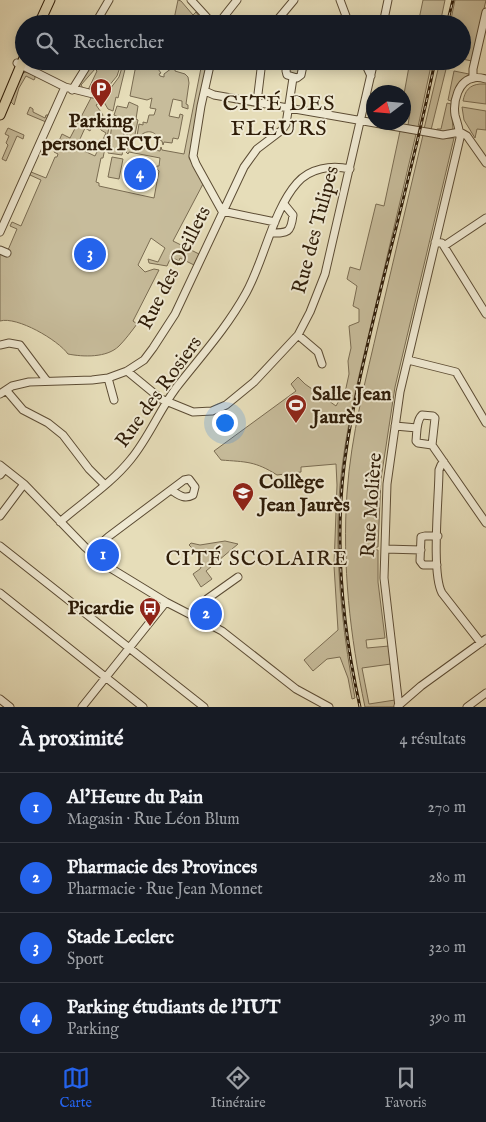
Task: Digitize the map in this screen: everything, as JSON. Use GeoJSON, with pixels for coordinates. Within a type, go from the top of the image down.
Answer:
{"type":"FeatureCollection","features":[{"type":"Feature","properties":{"kind":"main road"},"geometry":{"type":"LineString","coordinates":[[39,15],[45,0]]}},
{"type":"Feature","properties":{"kind":"main road"},"geometry":{"type":"LineString","coordinates":[[43,15],[50,0]]}},
{"type":"Feature","properties":{"kind":"main road"},"geometry":{"type":"LineString","coordinates":[[0,103],[17,70]]}},
{"type":"Feature","properties":{"kind":"main road"},"geometry":{"type":"LineString","coordinates":[[0,115],[18,70]]}},
{"type":"Feature","properties":{"kind":"street"},"geometry":{"type":"LineString","coordinates":[[99,15],[108,0]]}},
{"type":"Feature","properties":{"kind":"street"},"geometry":{"type":"LineString","coordinates":[[191,0],[205,15]]}},
{"type":"Feature","properties":{"kind":"street"},"geometry":{"type":"LineString","coordinates":[[226,15],[238,0]]}},
{"type":"Feature","properties":{"kind":"street"},"geometry":{"type":"LineString","coordinates":[[282,15],[294,0]]}},
{"type":"Feature","properties":{"kind":"street"},"geometry":{"type":"LineString","coordinates":[[340,0],[346,15]]}},
{"type":"Feature","properties":{"kind":"street"},"geometry":{"type":"LineString","coordinates":[[385,15],[388,0]]}},
{"type":"Feature","properties":{"kind":"street"},"geometry":{"type":"LineString","coordinates":[[473,78],[472,69],[486,12]]}},
{"type":"Feature","properties":{"kind":"street"},"geometry":{"type":"LineString","coordinates":[[35,70],[68,88],[93,94]]}},
{"type":"Feature","properties":{"kind":"street"},"geometry":{"type":"LineString","coordinates":[[0,232],[68,88],[83,70]]}},
{"type":"Feature","properties":{"kind":"street"},"geometry":{"type":"LineString","coordinates":[[209,70],[193,156],[196,164],[222,211],[275,222]]}},
{"type":"Feature","properties":{"kind":"street"},"geometry":{"type":"LineString","coordinates":[[257,102],[261,70]]}},
{"type":"Feature","properties":{"kind":"street"},"geometry":{"type":"LineString","coordinates":[[287,70],[289,76],[293,78],[300,76],[302,70]]}},
{"type":"Feature","properties":{"kind":"street"},"geometry":{"type":"LineString","coordinates":[[368,70],[371,76]]}},
{"type":"Feature","properties":{"kind":"street","name":"Rue des Tulipes"},"geometry":{"type":"LineString","coordinates":[[127,371],[161,399],[185,410],[212,411],[226,405],[264,373],[298,334],[322,284],[372,70]]}},
{"type":"Feature","properties":{"kind":"street","name":"Rue des Oeillets"},"geometry":{"type":"LineString","coordinates":[[3,392],[24,382],[108,378],[127,371],[148,356],[174,314],[191,281],[239,175],[257,149],[284,128],[293,78]]}},
{"type":"Feature","properties":{"kind":"street"},"geometry":{"type":"LineString","coordinates":[[460,132],[455,113],[456,97],[464,83],[473,78],[486,79]]}},
{"type":"Feature","properties":{"kind":"street"},"geometry":{"type":"LineString","coordinates":[[205,91],[214,95],[443,135],[460,132],[467,136],[486,163]]}},
{"type":"Feature","properties":{"kind":"street","name":"Rue Molière"},"geometry":{"type":"LineString","coordinates":[[399,707],[384,584],[386,490],[400,392],[460,132]]}},
{"type":"Feature","properties":{"kind":"street","name":"Rue des Rosiers"},"geometry":{"type":"LineString","coordinates":[[60,522],[105,485],[132,458],[153,428],[175,390],[213,344],[232,317],[251,284],[275,222],[292,188],[307,174],[328,168],[350,169]]}},
{"type":"Feature","properties":{"kind":"street"},"geometry":{"type":"LineString","coordinates":[[271,233],[287,232],[290,230],[293,215],[284,204]]}},
{"type":"Feature","properties":{"kind":"street"},"geometry":{"type":"LineString","coordinates":[[444,246],[486,218]]}},
{"type":"Feature","properties":{"kind":"street"},"geometry":{"type":"LineString","coordinates":[[435,242],[442,243],[486,314]]}},
{"type":"Feature","properties":{"kind":"street"},"geometry":{"type":"LineString","coordinates":[[298,334],[318,352],[322,364]]}},
{"type":"Feature","properties":{"kind":"street"},"geometry":{"type":"LineString","coordinates":[[0,345],[9,343],[20,345],[47,381]]}},
{"type":"Feature","properties":{"kind":"street"},"geometry":{"type":"LineString","coordinates":[[408,360],[456,372],[486,422]]}},
{"type":"Feature","properties":{"kind":"street"},"geometry":{"type":"LineString","coordinates":[[108,378],[114,400]]}},
{"type":"Feature","properties":{"kind":"street"},"geometry":{"type":"LineString","coordinates":[[3,392],[23,410],[48,423],[63,435],[89,469],[105,485]]}},
{"type":"Feature","properties":{"kind":"street"},"geometry":{"type":"LineString","coordinates":[[432,445],[416,441],[419,417],[422,415],[435,418],[432,445],[486,523]]}},
{"type":"Feature","properties":{"kind":"street"},"geometry":{"type":"LineString","coordinates":[[396,426],[417,428]]}},
{"type":"Feature","properties":{"kind":"street"},"geometry":{"type":"LineString","coordinates":[[399,707],[421,686],[483,641],[442,592],[438,580],[439,470],[444,462]]}},
{"type":"Feature","properties":{"kind":"street"},"geometry":{"type":"LineString","coordinates":[[0,475],[3,467],[24,484],[90,552],[107,566],[166,602],[226,634],[296,689],[329,707]]}},
{"type":"Feature","properties":{"kind":"street"},"geometry":{"type":"LineString","coordinates":[[0,516],[24,484]]}},
{"type":"Feature","properties":{"kind":"street"},"geometry":{"type":"LineString","coordinates":[[90,552],[171,490]]}},
{"type":"Feature","properties":{"kind":"street"},"geometry":{"type":"LineString","coordinates":[[437,565],[422,565],[420,561],[422,537],[438,536]]}},
{"type":"Feature","properties":{"kind":"street"},"geometry":{"type":"LineString","coordinates":[[0,546],[204,707]]}},
{"type":"Feature","properties":{"kind":"street"},"geometry":{"type":"LineString","coordinates":[[385,549],[421,550]]}},
{"type":"Feature","properties":{"kind":"street"},"geometry":{"type":"LineString","coordinates":[[197,618],[207,599],[238,577]]}},
{"type":"Feature","properties":{"kind":"street"},"geometry":{"type":"LineString","coordinates":[[0,592],[143,707]]}},
{"type":"Feature","properties":{"kind":"street"},"geometry":{"type":"LineString","coordinates":[[82,707],[166,602]]}},
{"type":"Feature","properties":{"kind":"street"},"geometry":{"type":"LineString","coordinates":[[467,707],[486,693]]}},
{"type":"Feature","properties":{"kind":"street"},"geometry":{"type":"LineString","coordinates":[[0,699],[10,707]]}},
{"type":"Feature","properties":{"kind":"shaded area"},"geometry":{"type":"Polygon","coordinates":[[[178,0],[193,15],[175,15],[178,0]]]}},
{"type":"Feature","properties":{"kind":"shaded area"},"geometry":{"type":"Polygon","coordinates":[[[423,0],[445,0],[442,15],[420,15],[423,0]]]}},
{"type":"Feature","properties":{"kind":"shaded area"},"geometry":{"type":"Polygon","coordinates":[[[455,0],[486,0],[472,61],[471,15],[452,15],[455,0]]]}},
{"type":"Feature","properties":{"kind":"shaded area"},"geometry":{"type":"Polygon","coordinates":[[[88,70],[94,70],[81,85],[83,88],[77,87],[88,70]]]}},
{"type":"Feature","properties":{"kind":"shaded area"},"geometry":{"type":"Polygon","coordinates":[[[119,70],[117,76],[108,87],[110,89],[119,77],[121,70],[125,70],[113,111],[108,109],[98,92],[88,90],[97,71],[119,70]]]}},
{"type":"Feature","properties":{"kind":"shaded area"},"geometry":{"type":"Polygon","coordinates":[[[135,70],[159,70],[161,73],[159,74],[160,76],[164,77],[164,74],[169,70],[185,74],[188,77],[189,83],[186,104],[188,109],[182,107],[182,101],[173,99],[169,116],[179,118],[180,114],[183,115],[178,139],[173,138],[172,143],[164,142],[163,145],[162,141],[154,133],[146,132],[137,136],[139,124],[147,123],[149,115],[154,115],[156,109],[150,108],[152,98],[147,100],[130,96],[135,70]]]}},
{"type":"Feature","properties":{"kind":"shaded area"},"geometry":{"type":"Polygon","coordinates":[[[201,70],[206,70],[189,158],[203,184],[173,241],[199,254],[194,265],[180,258],[179,261],[171,257],[167,266],[149,263],[148,259],[158,262],[165,248],[151,238],[138,265],[145,272],[154,269],[159,270],[133,321],[137,324],[119,346],[102,355],[81,356],[68,354],[56,342],[37,330],[16,322],[0,321],[0,254],[7,257],[17,229],[10,226],[12,222],[21,226],[41,180],[30,175],[31,172],[46,178],[55,157],[57,157],[58,154],[54,152],[62,134],[70,138],[92,96],[96,97],[99,103],[96,105],[103,115],[97,128],[92,126],[90,131],[85,128],[80,139],[85,142],[82,150],[95,156],[106,133],[100,128],[106,118],[110,117],[103,158],[101,158],[96,182],[99,183],[99,186],[154,198],[159,171],[156,168],[159,166],[160,158],[129,152],[128,154],[126,152],[128,147],[134,146],[160,151],[161,147],[162,150],[184,154],[201,70]]]}},
{"type":"Feature","properties":{"kind":"shaded area"},"geometry":{"type":"Polygon","coordinates":[[[289,70],[299,70],[298,75],[289,73],[289,70]]]}},
{"type":"Feature","properties":{"kind":"shaded area"},"geometry":{"type":"Polygon","coordinates":[[[408,70],[430,70],[418,127],[411,126],[411,85],[406,85],[408,70]]]}},
{"type":"Feature","properties":{"kind":"shaded area"},"geometry":{"type":"Polygon","coordinates":[[[438,70],[446,70],[431,130],[424,129],[438,70]]]}},
{"type":"Feature","properties":{"kind":"shaded area"},"geometry":{"type":"Polygon","coordinates":[[[454,71],[469,74],[457,85],[451,101],[448,100],[454,71]]]}},
{"type":"Feature","properties":{"kind":"shaded area"},"geometry":{"type":"Polygon","coordinates":[[[26,72],[35,76],[35,78],[34,80],[26,76],[19,88],[14,105],[10,101],[23,73],[26,72]]]}},
{"type":"Feature","properties":{"kind":"shaded area"},"geometry":{"type":"Polygon","coordinates":[[[480,84],[486,84],[486,104],[463,101],[468,89],[480,84]]]}},
{"type":"Feature","properties":{"kind":"shaded area"},"geometry":{"type":"Polygon","coordinates":[[[129,102],[138,106],[136,119],[138,120],[133,144],[128,142],[123,122],[114,115],[117,106],[127,108],[129,102]]]}},
{"type":"Feature","properties":{"kind":"shaded area"},"geometry":{"type":"Polygon","coordinates":[[[447,103],[451,104],[453,129],[446,132],[436,131],[441,129],[447,103]]]}},
{"type":"Feature","properties":{"kind":"shaded area"},"geometry":{"type":"Polygon","coordinates":[[[30,107],[33,109],[33,112],[45,118],[48,115],[46,122],[27,114],[30,107]]]}},
{"type":"Feature","properties":{"kind":"shaded area"},"geometry":{"type":"Polygon","coordinates":[[[462,107],[486,111],[486,130],[477,129],[475,138],[464,120],[462,107]]]}},
{"type":"Feature","properties":{"kind":"shaded area"},"geometry":{"type":"Polygon","coordinates":[[[113,117],[118,120],[123,129],[124,145],[122,155],[108,153],[113,117]]]}},
{"type":"Feature","properties":{"kind":"shaded area"},"geometry":{"type":"Polygon","coordinates":[[[8,128],[24,135],[23,139],[17,136],[6,161],[2,159],[8,145],[6,143],[9,136],[5,134],[8,128]]]}},
{"type":"Feature","properties":{"kind":"shaded area"},"geometry":{"type":"Polygon","coordinates":[[[400,131],[416,134],[364,353],[341,473],[338,522],[340,589],[355,698],[352,699],[348,678],[340,657],[327,659],[313,671],[304,660],[338,630],[334,566],[336,464],[301,467],[301,472],[277,475],[250,463],[221,460],[214,451],[296,391],[291,384],[298,377],[336,406],[346,388],[349,374],[348,361],[351,348],[349,326],[359,322],[359,309],[353,306],[357,286],[347,279],[350,267],[360,270],[376,204],[384,206],[400,131]]]}},
{"type":"Feature","properties":{"kind":"shaded area"},"geometry":{"type":"Polygon","coordinates":[[[423,135],[454,138],[395,387],[381,479],[378,547],[375,547],[374,550],[378,550],[378,582],[385,638],[366,640],[367,648],[389,646],[391,664],[362,668],[369,704],[395,700],[395,707],[365,707],[355,654],[348,600],[346,520],[349,471],[355,428],[364,386],[423,135]]]}},
{"type":"Feature","properties":{"kind":"shaded area"},"geometry":{"type":"Polygon","coordinates":[[[112,157],[123,159],[119,179],[108,177],[112,157]]]}},
{"type":"Feature","properties":{"kind":"shaded area"},"geometry":{"type":"Polygon","coordinates":[[[225,541],[238,544],[206,571],[212,579],[201,587],[193,574],[202,565],[198,554],[189,545],[191,543],[200,545],[225,541]]]}},
{"type":"Feature","properties":{"kind":"railway"},"geometry":{"type":"LineString","coordinates":[[449,15],[453,0]]}},
{"type":"Feature","properties":{"kind":"railway"},"geometry":{"type":"LineString","coordinates":[[360,707],[346,630],[341,579],[340,527],[345,458],[361,372],[433,70]]}},
{"type":"Feature","properties":{"kind":"place","name":"Parking personel FCU"},"geometry":{"type":"Point","coordinates":[101,108]}},
{"type":"Feature","properties":{"kind":"place","name":"Parking étudiants de l'IUT"},"geometry":{"type":"Point","coordinates":[140,174]}},
{"type":"Feature","properties":{"kind":"place","name":"Stade Leclerc"},"geometry":{"type":"Point","coordinates":[90,254]}},
{"type":"Feature","properties":{"kind":"place","name":"Salle Jean Jaurès"},"geometry":{"type":"Point","coordinates":[296,424]}},
{"type":"Feature","properties":{"kind":"place","name":"Collège Jean Jaurès"},"geometry":{"type":"Point","coordinates":[243,512]}},
{"type":"Feature","properties":{"kind":"place","name":"Al'Heure du Pain"},"geometry":{"type":"Point","coordinates":[103,555]}},
{"type":"Feature","properties":{"kind":"place","name":"Pharmacie des Provinces"},"geometry":{"type":"Point","coordinates":[206,614]}},
{"type":"Feature","properties":{"kind":"place","name":"Picardie"},"geometry":{"type":"Point","coordinates":[150,627]}},
{"type":"Feature","properties":{"kind":"district","name":"CITÉ DES FLEURS"},"geometry":{"type":"Point","coordinates":[279,116]}},
{"type":"Feature","properties":{"kind":"district","name":"CITÉ SCOLAIRE"},"geometry":{"type":"Point","coordinates":[257,559]}}]}
